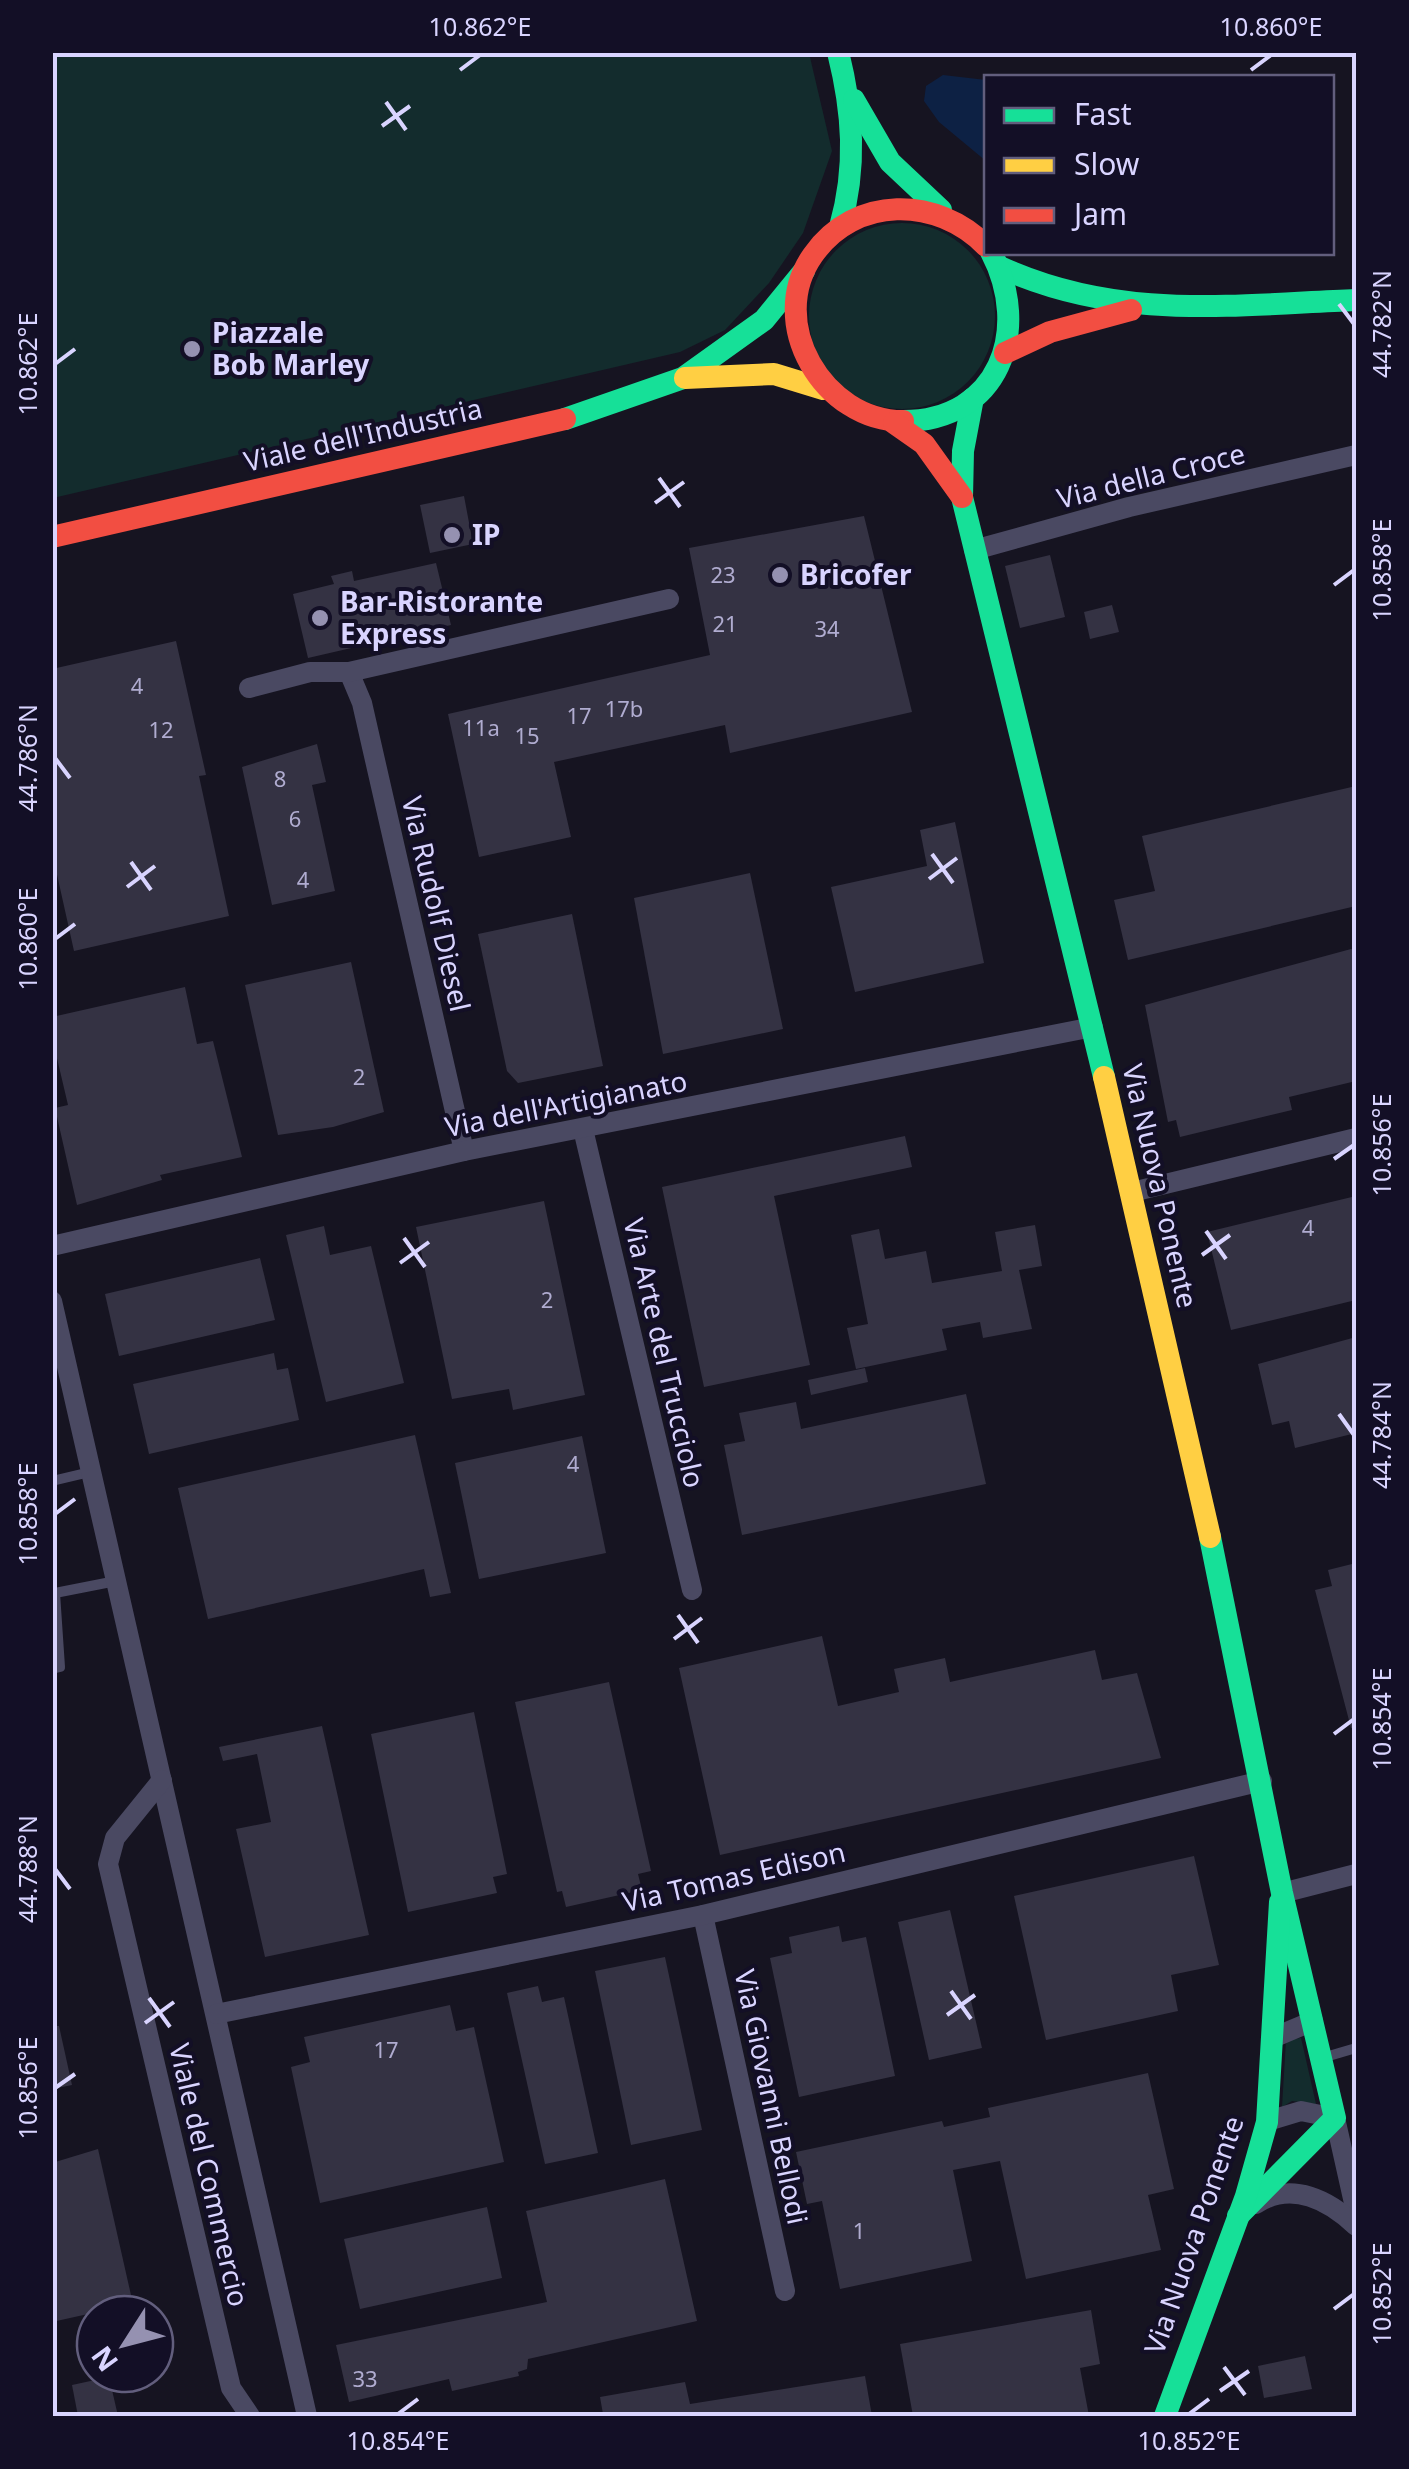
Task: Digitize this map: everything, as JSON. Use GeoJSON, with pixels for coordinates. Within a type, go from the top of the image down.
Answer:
{"type":"FeatureCollection","features":[{"type":"Feature","properties":{"kind":"street"},"geometry":{"type":"LineString","coordinates":[[838,52],[848,88],[854,166],[840,227]]}},
{"type":"Feature","properties":{"kind":"street"},"geometry":{"type":"LineString","coordinates":[[848,88],[890,162],[984,244]]}},
{"type":"Feature","properties":{"kind":"street"},"geometry":{"type":"LineString","coordinates":[[840,227],[856,217],[894,207],[913,207],[950,218]]}},
{"type":"Feature","properties":{"kind":"street","name":"Viale dell'Industria"},"geometry":{"type":"LineString","coordinates":[[53,537],[593,412],[683,378],[764,320],[804,272],[819,247],[840,227]]}},
{"type":"Feature","properties":{"kind":"street"},"geometry":{"type":"LineString","coordinates":[[996,260],[1052,292],[1144,306],[1356,300]]}},
{"type":"Feature","properties":{"kind":"street"},"geometry":{"type":"LineString","coordinates":[[894,424],[936,419],[974,398],[1005,353],[1012,310],[996,260]]}},
{"type":"Feature","properties":{"kind":"street"},"geometry":{"type":"LineString","coordinates":[[804,272],[796,302],[797,334],[807,365],[826,391]]}},
{"type":"Feature","properties":{"kind":"street"},"geometry":{"type":"LineString","coordinates":[[1005,353],[1050,332],[1144,306]]}},
{"type":"Feature","properties":{"kind":"street","name":"Viale dell'Industria"},"geometry":{"type":"LineString","coordinates":[[683,378],[783,374],[804,377],[857,412],[894,424]]}},
{"type":"Feature","properties":{"kind":"street","name":"Via Nuova Ponente"},"geometry":{"type":"LineString","coordinates":[[974,398],[962,451],[962,497],[1132,1192],[1262,1781],[1282,1893],[1356,2212]]}},
{"type":"Feature","properties":{"kind":"street","name":"Via Nuova Ponente"},"geometry":{"type":"LineString","coordinates":[[894,424],[924,444],[962,497]]}},
{"type":"Feature","properties":{"kind":"street","name":"Via della Croce"},"geometry":{"type":"LineString","coordinates":[[974,550],[1129,507],[1350,456]]}},
{"type":"Feature","properties":{"kind":"street"},"geometry":{"type":"LineString","coordinates":[[250,688],[310,672],[349,672],[670,599]]}},
{"type":"Feature","properties":{"kind":"street","name":"Via Rudolf Diesel"},"geometry":{"type":"LineString","coordinates":[[349,672],[362,704],[464,1151]]}},
{"type":"Feature","properties":{"kind":"street","name":"Via dell'Artigianato"},"geometry":{"type":"LineString","coordinates":[[52,1246],[464,1151],[1093,1027]]}},
{"type":"Feature","properties":{"kind":"street","name":"Via Arte del Trucciolo"},"geometry":{"type":"LineString","coordinates":[[583,1129],[692,1590]]}},
{"type":"Feature","properties":{"kind":"street"},"geometry":{"type":"LineString","coordinates":[[1132,1192],[1356,1138]]}},
{"type":"Feature","properties":{"kind":"street","name":"Viale del Commercio"},"geometry":{"type":"LineString","coordinates":[[52,1301],[306,2416]]}},
{"type":"Feature","properties":{"kind":"street","name":"Viale del Commercio"},"geometry":{"type":"LineString","coordinates":[[162,1780],[115,1838],[108,1864],[231,2388],[250,2416]]}},
{"type":"Feature","properties":{"kind":"street","name":"Via Tomas Edison"},"geometry":{"type":"LineString","coordinates":[[216,2014],[703,1915],[1262,1781]]}},
{"type":"Feature","properties":{"kind":"street"},"geometry":{"type":"LineString","coordinates":[[1282,1893],[1356,1874]]}},
{"type":"Feature","properties":{"kind":"street","name":"Via Nuova Ponente"},"geometry":{"type":"LineString","coordinates":[[1165,2416],[1182,2357],[1238,2216],[1268,2120],[1275,2037],[1272,1966],[1282,1893]]}},
{"type":"Feature","properties":{"kind":"street","name":"Via Giovanni Bellodi"},"geometry":{"type":"LineString","coordinates":[[703,1915],[785,2290]]}},
{"type":"Feature","properties":{"kind":"street"},"geometry":{"type":"LineString","coordinates":[[1275,2037],[1312,2022]]}},
{"type":"Feature","properties":{"kind":"street"},"geometry":{"type":"LineString","coordinates":[[1268,2120],[1301,2111],[1335,2118]]}},
{"type":"Feature","properties":{"kind":"street"},"geometry":{"type":"LineString","coordinates":[[1238,2216],[1335,2118]]}},
{"type":"Feature","properties":{"kind":"street"},"geometry":{"type":"LineString","coordinates":[[1238,2216],[1265,2198],[1294,2194],[1322,2199],[1356,2226]]}},
{"type":"Feature","properties":{"kind":"lane"},"geometry":{"type":"LineString","coordinates":[[52,1482],[92,1472]]}},
{"type":"Feature","properties":{"kind":"lane"},"geometry":{"type":"LineString","coordinates":[[52,1669],[60,1667],[54,1588],[117,1581]]}},
{"type":"Feature","properties":{"kind":"lane"},"geometry":{"type":"LineString","coordinates":[[1321,2058],[1356,2048]]}},
{"type":"Feature","properties":{"kind":"green space"},"geometry":{"type":"Polygon","coordinates":[[[52,53],[809,53],[832,151],[803,233],[769,283],[725,330],[680,352],[53,498],[52,53]]]}},
{"type":"Feature","properties":{"kind":"green space"},"geometry":{"type":"Polygon","coordinates":[[[902,223],[938,230],[968,250],[988,280],[995,316],[988,352],[968,382],[938,402],[902,409],[866,402],[836,382],[816,352],[809,316],[816,280],[836,250],[866,230],[902,223]]]}},
{"type":"Feature","properties":{"kind":"green space"},"geometry":{"type":"Polygon","coordinates":[[[1301,2038],[1316,2104],[1292,2101],[1282,2107],[1286,2040],[1301,2038]]]}},
{"type":"Feature","properties":{"kind":"water"},"geometry":{"type":"Polygon","coordinates":[[[943,75],[984,80],[984,159],[939,122],[924,101],[926,86],[943,75]]]}},
{"type":"Feature","properties":{"kind":"building"},"geometry":{"type":"Polygon","coordinates":[[[464,496],[473,544],[430,553],[420,505],[464,496]]]}},
{"type":"Feature","properties":{"kind":"building"},"geometry":{"type":"Polygon","coordinates":[[[864,516],[912,712],[730,753],[725,725],[554,762],[571,837],[479,857],[448,714],[710,655],[689,548],[864,516]]]}},
{"type":"Feature","properties":{"kind":"building"},"geometry":{"type":"Polygon","coordinates":[[[1050,555],[1065,617],[1020,628],[1005,566],[1050,555]]]}},
{"type":"Feature","properties":{"kind":"building"},"geometry":{"type":"Polygon","coordinates":[[[436,563],[451,625],[308,658],[293,594],[334,584],[331,576],[352,571],[354,581],[436,563]]]}},
{"type":"Feature","properties":{"kind":"building"},"geometry":{"type":"Polygon","coordinates":[[[1112,605],[1119,632],[1090,639],[1084,612],[1112,605]]]}},
{"type":"Feature","properties":{"kind":"building"},"geometry":{"type":"Polygon","coordinates":[[[176,641],[206,775],[199,776],[229,916],[74,951],[52,852],[52,669],[176,641]]]}},
{"type":"Feature","properties":{"kind":"building"},"geometry":{"type":"Polygon","coordinates":[[[317,744],[326,782],[312,785],[335,891],[272,905],[242,767],[317,744]]]}},
{"type":"Feature","properties":{"kind":"building"},"geometry":{"type":"Polygon","coordinates":[[[1356,786],[1356,906],[1128,960],[1114,900],[1155,891],[1142,836],[1356,786]]]}},
{"type":"Feature","properties":{"kind":"building"},"geometry":{"type":"Polygon","coordinates":[[[955,822],[984,963],[855,992],[831,887],[927,866],[920,830],[955,822]]]}},
{"type":"Feature","properties":{"kind":"building"},"geometry":{"type":"Polygon","coordinates":[[[750,873],[783,1029],[663,1054],[634,898],[750,873]]]}},
{"type":"Feature","properties":{"kind":"building"},"geometry":{"type":"Polygon","coordinates":[[[572,914],[603,1066],[518,1083],[507,1071],[478,934],[572,914]]]}},
{"type":"Feature","properties":{"kind":"building"},"geometry":{"type":"Polygon","coordinates":[[[1351,949],[1356,951],[1356,1081],[1289,1097],[1292,1110],[1180,1137],[1176,1120],[1168,1122],[1145,1005],[1351,949]]]}},
{"type":"Feature","properties":{"kind":"building"},"geometry":{"type":"Polygon","coordinates":[[[351,962],[384,1112],[333,1127],[278,1135],[245,985],[351,962]]]}},
{"type":"Feature","properties":{"kind":"building"},"geometry":{"type":"Polygon","coordinates":[[[185,987],[197,1044],[213,1041],[242,1157],[160,1175],[162,1180],[77,1205],[55,1108],[68,1105],[52,1037],[52,1017],[185,987]]]}},
{"type":"Feature","properties":{"kind":"building"},"geometry":{"type":"Polygon","coordinates":[[[905,1136],[912,1167],[774,1196],[810,1365],[704,1387],[662,1187],[905,1136]]]}},
{"type":"Feature","properties":{"kind":"building"},"geometry":{"type":"Polygon","coordinates":[[[1356,1196],[1356,1300],[1231,1330],[1207,1232],[1356,1196]]]}},
{"type":"Feature","properties":{"kind":"building"},"geometry":{"type":"Polygon","coordinates":[[[544,1201],[585,1395],[513,1410],[509,1389],[452,1399],[416,1227],[544,1201]]]}},
{"type":"Feature","properties":{"kind":"building"},"geometry":{"type":"Polygon","coordinates":[[[1035,1225],[1042,1266],[1019,1270],[1032,1329],[983,1338],[980,1322],[942,1329],[947,1350],[856,1369],[847,1328],[868,1324],[851,1235],[879,1229],[885,1259],[926,1251],[932,1283],[1002,1271],[995,1232],[1035,1225]]]}},
{"type":"Feature","properties":{"kind":"building"},"geometry":{"type":"Polygon","coordinates":[[[324,1226],[330,1255],[371,1246],[404,1383],[326,1402],[286,1235],[324,1226]]]}},
{"type":"Feature","properties":{"kind":"building"},"geometry":{"type":"Polygon","coordinates":[[[260,1258],[275,1320],[119,1356],[105,1294],[260,1258]]]}},
{"type":"Feature","properties":{"kind":"building"},"geometry":{"type":"Polygon","coordinates":[[[1356,1337],[1356,1433],[1295,1448],[1289,1421],[1272,1425],[1258,1364],[1356,1337]]]}},
{"type":"Feature","properties":{"kind":"building"},"geometry":{"type":"Polygon","coordinates":[[[274,1353],[277,1370],[288,1368],[299,1420],[149,1454],[133,1384],[274,1353]]]}},
{"type":"Feature","properties":{"kind":"building"},"geometry":{"type":"Polygon","coordinates":[[[865,1368],[868,1382],[811,1395],[808,1380],[865,1368]]]}},
{"type":"Feature","properties":{"kind":"building"},"geometry":{"type":"Polygon","coordinates":[[[966,1394],[986,1484],[742,1535],[724,1445],[745,1441],[739,1413],[796,1402],[801,1429],[966,1394]]]}},
{"type":"Feature","properties":{"kind":"building"},"geometry":{"type":"Polygon","coordinates":[[[415,1435],[451,1593],[430,1597],[424,1569],[208,1619],[178,1488],[415,1435]]]}},
{"type":"Feature","properties":{"kind":"building"},"geometry":{"type":"Polygon","coordinates":[[[582,1436],[606,1553],[479,1579],[455,1463],[582,1436]]]}},
{"type":"Feature","properties":{"kind":"building"},"geometry":{"type":"Polygon","coordinates":[[[1356,1563],[1356,1727],[1351,1728],[1315,1590],[1332,1586],[1328,1570],[1356,1563]]]}},
{"type":"Feature","properties":{"kind":"building"},"geometry":{"type":"Polygon","coordinates":[[[822,1636],[838,1706],[899,1692],[894,1669],[945,1658],[950,1682],[1095,1650],[1102,1680],[1137,1673],[1161,1758],[720,1855],[679,1668],[822,1636]]]}},
{"type":"Feature","properties":{"kind":"building"},"geometry":{"type":"Polygon","coordinates":[[[609,1682],[651,1871],[638,1874],[642,1890],[566,1907],[562,1891],[557,1892],[515,1702],[609,1682]]]}},
{"type":"Feature","properties":{"kind":"building"},"geometry":{"type":"Polygon","coordinates":[[[474,1712],[507,1874],[493,1877],[497,1893],[408,1912],[371,1734],[474,1712]]]}},
{"type":"Feature","properties":{"kind":"building"},"geometry":{"type":"Polygon","coordinates":[[[322,1726],[369,1935],[265,1957],[236,1829],[271,1822],[257,1754],[223,1761],[219,1747],[322,1726]]]}},
{"type":"Feature","properties":{"kind":"building"},"geometry":{"type":"Polygon","coordinates":[[[1194,1856],[1219,1965],[1171,1975],[1178,2011],[1046,2040],[1014,1896],[1194,1856]]]}},
{"type":"Feature","properties":{"kind":"building"},"geometry":{"type":"Polygon","coordinates":[[[950,1910],[982,2048],[929,2060],[898,1922],[950,1910]]]}},
{"type":"Feature","properties":{"kind":"building"},"geometry":{"type":"Polygon","coordinates":[[[839,1926],[842,1942],[866,1937],[895,2076],[799,2097],[770,1958],[792,1953],[789,1937],[839,1926]]]}},
{"type":"Feature","properties":{"kind":"building"},"geometry":{"type":"Polygon","coordinates":[[[665,1957],[702,2130],[631,2145],[595,1971],[665,1957]]]}},
{"type":"Feature","properties":{"kind":"building"},"geometry":{"type":"Polygon","coordinates":[[[538,1986],[542,2002],[564,1997],[598,2153],[545,2164],[507,1993],[538,1986]]]}},
{"type":"Feature","properties":{"kind":"building"},"geometry":{"type":"Polygon","coordinates":[[[450,2005],[456,2031],[474,2027],[504,2162],[320,2203],[291,2067],[310,2062],[304,2037],[450,2005]]]}},
{"type":"Feature","properties":{"kind":"building"},"geometry":{"type":"Polygon","coordinates":[[[52,2026],[59,2026],[72,2085],[52,2089],[52,2026]]]}},
{"type":"Feature","properties":{"kind":"building"},"geometry":{"type":"Polygon","coordinates":[[[1148,2073],[1174,2189],[1148,2195],[1161,2250],[1026,2279],[1000,2161],[953,2170],[972,2261],[840,2289],[822,2201],[807,2204],[796,2152],[942,2121],[944,2127],[990,2117],[988,2108],[1148,2073]]]}},
{"type":"Feature","properties":{"kind":"building"},"geometry":{"type":"Polygon","coordinates":[[[98,2149],[131,2294],[75,2294],[75,2317],[52,2322],[52,2163],[98,2149]]]}},
{"type":"Feature","properties":{"kind":"building"},"geometry":{"type":"Polygon","coordinates":[[[665,2179],[697,2321],[528,2359],[527,2369],[518,2372],[519,2376],[452,2391],[449,2379],[349,2402],[336,2345],[547,2302],[526,2211],[665,2179]]]}},
{"type":"Feature","properties":{"kind":"building"},"geometry":{"type":"Polygon","coordinates":[[[487,2207],[502,2278],[360,2309],[344,2239],[487,2207]]]}},
{"type":"Feature","properties":{"kind":"building"},"geometry":{"type":"Polygon","coordinates":[[[1091,2310],[1100,2364],[1080,2368],[1089,2416],[913,2416],[900,2344],[1091,2310]]]}},
{"type":"Feature","properties":{"kind":"building"},"geometry":{"type":"Polygon","coordinates":[[[1305,2356],[1312,2389],[1264,2398],[1258,2366],[1305,2356]]]}},
{"type":"Feature","properties":{"kind":"building"},"geometry":{"type":"Polygon","coordinates":[[[865,2376],[872,2416],[609,2416],[603,2414],[600,2397],[685,2382],[690,2404],[865,2376]]]}},
{"type":"Feature","properties":{"kind":"building"},"geometry":{"type":"Polygon","coordinates":[[[75,2384],[75,2394],[113,2394],[118,2416],[78,2416],[72,2385],[75,2384]]]}},
{"type":"Feature","properties":{"kind":"traffic: fast"},"geometry":{"type":"LineString","coordinates":[[838,52],[851,140],[849,183],[840,227]]}},
{"type":"Feature","properties":{"kind":"traffic: fast"},"geometry":{"type":"LineString","coordinates":[[854,100],[890,162],[941,210]]}},
{"type":"Feature","properties":{"kind":"traffic: fast"},"geometry":{"type":"LineString","coordinates":[[903,421],[936,417],[963,406],[984,388],[998,366],[1006,340],[1008,311],[1003,282],[992,255]]}},
{"type":"Feature","properties":{"kind":"traffic: fast"},"geometry":{"type":"LineString","coordinates":[[1000,267],[1088,296],[1175,306],[1356,300]]}},
{"type":"Feature","properties":{"kind":"traffic: fast"},"geometry":{"type":"LineString","coordinates":[[565,419],[683,378],[764,320],[804,271]]}},
{"type":"Feature","properties":{"kind":"traffic: fast"},"geometry":{"type":"LineString","coordinates":[[973,398],[963,451],[962,497],[1104,1077]]}},
{"type":"Feature","properties":{"kind":"traffic: fast"},"geometry":{"type":"LineString","coordinates":[[1210,1537],[1282,1893],[1335,2118],[1238,2216]]}},
{"type":"Feature","properties":{"kind":"traffic: fast"},"geometry":{"type":"LineString","coordinates":[[1165,2416],[1246,2196],[1267,2122],[1280,1902]]}},
{"type":"Feature","properties":{"kind":"traffic: slow"},"geometry":{"type":"LineString","coordinates":[[685,378],[774,374],[823,389]]}},
{"type":"Feature","properties":{"kind":"traffic: slow"},"geometry":{"type":"LineString","coordinates":[[1104,1077],[1210,1537]]}},
{"type":"Feature","properties":{"kind":"traffic: jam"},"geometry":{"type":"LineString","coordinates":[[903,421],[874,417],[849,405],[810,364],[796,310],[800,282],[813,255],[830,235],[873,213],[921,211],[944,218],[984,244]]}},
{"type":"Feature","properties":{"kind":"traffic: jam"},"geometry":{"type":"LineString","coordinates":[[1005,353],[1050,332],[1131,310]]}},
{"type":"Feature","properties":{"kind":"traffic: jam"},"geometry":{"type":"LineString","coordinates":[[52,537],[565,419]]}},
{"type":"Feature","properties":{"kind":"traffic: jam"},"geometry":{"type":"LineString","coordinates":[[894,423],[924,444],[962,497]]}},
{"type":"Feature","properties":{"kind":"place","name":"Piazzale Bob Marley"},"geometry":{"type":"Point","coordinates":[192,349]}},
{"type":"Feature","properties":{"kind":"place","name":"IP"},"geometry":{"type":"Point","coordinates":[452,535]}},
{"type":"Feature","properties":{"kind":"place","name":"Bricofer"},"geometry":{"type":"Point","coordinates":[780,575]}},
{"type":"Feature","properties":{"kind":"place","name":"Bar-Ristorante Express"},"geometry":{"type":"Point","coordinates":[320,618]}}]}
